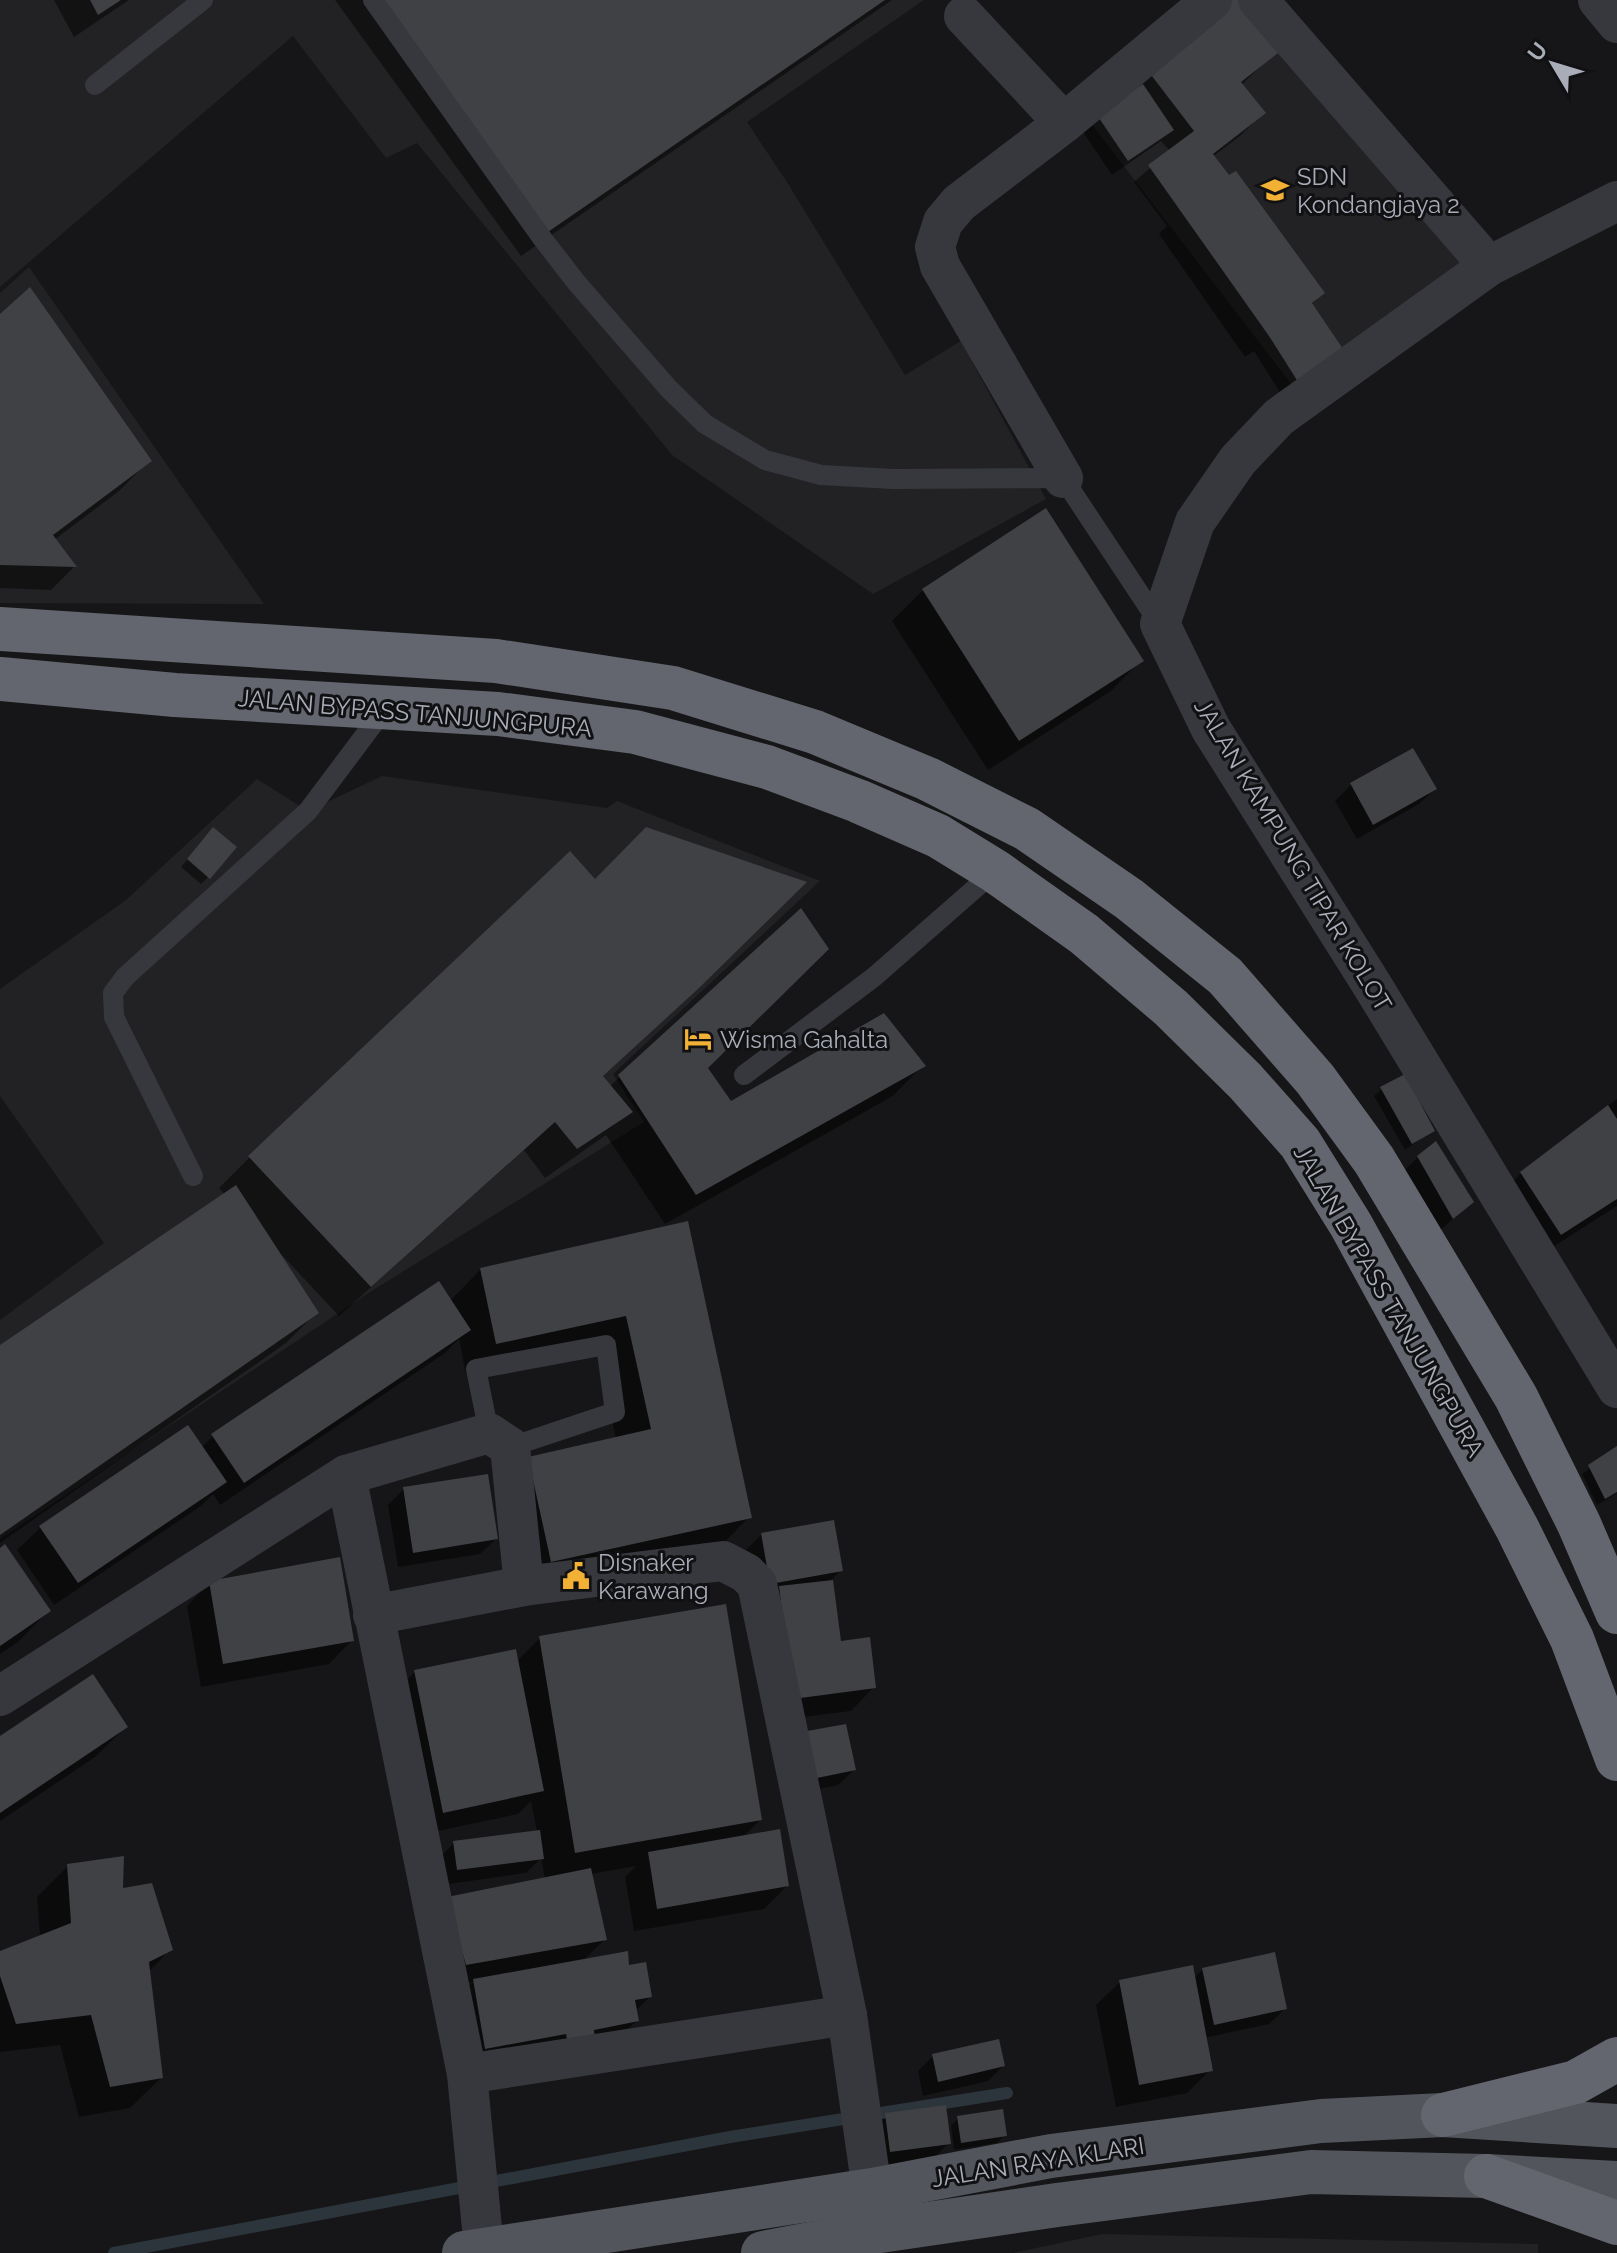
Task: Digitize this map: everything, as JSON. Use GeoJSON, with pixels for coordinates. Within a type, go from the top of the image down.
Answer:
{"type":"FeatureCollection","features":[{"type":"Feature","properties":{"kind":"highway"},"geometry":{"type":"LineString","coordinates":[[0,629],[496,661],[673,688],[815,732],[928,779],[1027,829],[1129,899],[1225,976],[1315,1079],[1374,1160],[1516,1397],[1579,1524],[1617,1612]]}},
{"type":"Feature","properties":{"kind":"highway","name":"JALAN BYPASS TANJUNGPURA"},"geometry":{"type":"LineString","coordinates":[[0,679],[175,695],[498,714],[635,732],[752,763],[858,801],[938,836],[995,871],[1084,934],[1171,1008],[1245,1081],[1300,1143],[1351,1225],[1517,1528],[1572,1639],[1617,1759]]}},
{"type":"Feature","properties":{"kind":"highway"},"geometry":{"type":"LineString","coordinates":[[1443,2115],[1576,2082],[1617,2059]]}},
{"type":"Feature","properties":{"kind":"highway"},"geometry":{"type":"LineString","coordinates":[[1486,2176],[1617,2223]]}},
{"type":"Feature","properties":{"kind":"main road","name":"JALAN RAYA KLARI"},"geometry":{"type":"LineString","coordinates":[[474,2251],[872,2232],[1051,2156],[1321,2121],[1443,2115],[1617,2126]]}},
{"type":"Feature","properties":{"kind":"main road","name":"JALAN RAYA KLARI"},"geometry":{"type":"LineString","coordinates":[[763,2253],[872,2232],[1311,2172],[1617,2183]]}},
{"type":"Feature","properties":{"kind":"street"},"geometry":{"type":"LineString","coordinates":[[1063,478],[940,266],[935,247],[943,222],[959,203],[1064,123],[1212,0]]}},
{"type":"Feature","properties":{"kind":"street"},"geometry":{"type":"LineString","coordinates":[[1258,0],[1489,266]]}},
{"type":"Feature","properties":{"kind":"street"},"geometry":{"type":"LineString","coordinates":[[1598,0],[1617,23]]}},
{"type":"Feature","properties":{"kind":"street"},"geometry":{"type":"LineString","coordinates":[[964,16],[1064,123]]}},
{"type":"Feature","properties":{"kind":"street"},"geometry":{"type":"LineString","coordinates":[[1160,624],[1195,522],[1238,460],[1279,417],[1489,266],[1617,201]]}},
{"type":"Feature","properties":{"kind":"street","name":"JALAN KAMPUNG TIPAR KOLOT"},"geometry":{"type":"LineString","coordinates":[[1160,624],[1211,729],[1372,985],[1617,1388]]}},
{"type":"Feature","properties":{"kind":"street"},"geometry":{"type":"LineString","coordinates":[[0,1696],[346,1475],[499,1440],[524,1586]]}},
{"type":"Feature","properties":{"kind":"street"},"geometry":{"type":"LineString","coordinates":[[346,1475],[467,2074],[480,2190],[474,2251]]}},
{"type":"Feature","properties":{"kind":"street"},"geometry":{"type":"LineString","coordinates":[[373,1615],[524,1586],[723,1561],[746,1573],[757,1584],[847,2015],[863,2121],[872,2232]]}},
{"type":"Feature","properties":{"kind":"street"},"geometry":{"type":"LineString","coordinates":[[467,2074],[847,2015]]}},
{"type":"Feature","properties":{"kind":"lane"},"geometry":{"type":"LineString","coordinates":[[95,85],[203,0]]}},
{"type":"Feature","properties":{"kind":"lane"},"geometry":{"type":"LineString","coordinates":[[373,0],[559,260],[669,389],[705,424],[765,460],[821,475],[893,479],[1063,478],[1160,624]]}},
{"type":"Feature","properties":{"kind":"lane"},"geometry":{"type":"LineString","coordinates":[[193,1176],[114,1017],[113,993],[125,977],[308,811],[386,707]]}},
{"type":"Feature","properties":{"kind":"lane"},"geometry":{"type":"LineString","coordinates":[[744,1075],[874,977],[995,871]]}},
{"type":"Feature","properties":{"kind":"lane"},"geometry":{"type":"LineString","coordinates":[[606,1345],[615,1412],[499,1440],[476,1369],[606,1345]]}},
{"type":"Feature","properties":{"kind":"shaded area"},"geometry":{"type":"Polygon","coordinates":[[[0,0],[924,0],[747,122],[905,375],[961,341],[1046,499],[873,594],[672,455],[417,143],[386,158],[293,36],[0,287],[0,0]]]}},
{"type":"Feature","properties":{"kind":"shaded area","name":"SDN Kondangjaya 2"},"geometry":{"type":"Polygon","coordinates":[[[1249,0],[1472,266],[1299,394],[1083,113],[1249,0]]]}},
{"type":"Feature","properties":{"kind":"shaded area"},"geometry":{"type":"Polygon","coordinates":[[[29,267],[264,604],[0,603],[0,293],[29,267]]]}},
{"type":"Feature","properties":{"kind":"shaded area"},"geometry":{"type":"Polygon","coordinates":[[[382,776],[607,808],[617,801],[820,881],[613,1074],[644,1122],[370,1292],[0,1539],[0,1320],[104,1243],[0,1096],[0,989],[126,900],[257,779],[308,811],[382,776]]]}},
{"type":"Feature","properties":{"kind":"shaded area"},"geometry":{"type":"Polygon","coordinates":[[[1102,2234],[1538,2244],[1538,2253],[1013,2253],[1102,2234]]]}},
{"type":"Feature","properties":{"kind":"building"},"geometry":{"type":"Polygon","coordinates":[[[90,0],[121,0],[98,15],[90,0]]]}},
{"type":"Feature","properties":{"kind":"building"},"geometry":{"type":"Polygon","coordinates":[[[375,0],[885,0],[545,234],[375,0]]]}},
{"type":"Feature","properties":{"kind":"building"},"geometry":{"type":"Polygon","coordinates":[[[1230,0],[1243,0],[1282,50],[1241,82],[1266,113],[1213,154],[1229,175],[1236,171],[1325,293],[1312,303],[1347,355],[1300,385],[1148,165],[1194,131],[1145,67],[1230,0]]]}},
{"type":"Feature","properties":{"kind":"building"},"geometry":{"type":"Polygon","coordinates":[[[1143,84],[1174,130],[1128,161],[1097,115],[1143,84]]]}},
{"type":"Feature","properties":{"kind":"building"},"geometry":{"type":"Polygon","coordinates":[[[30,287],[152,461],[53,535],[77,567],[0,565],[0,314],[30,287]]]}},
{"type":"Feature","properties":{"kind":"building"},"geometry":{"type":"Polygon","coordinates":[[[1046,508],[1144,661],[1019,741],[922,589],[1046,508]]]}},
{"type":"Feature","properties":{"kind":"building"},"geometry":{"type":"Polygon","coordinates":[[[1413,748],[1437,789],[1373,825],[1350,783],[1413,748]]]}},
{"type":"Feature","properties":{"kind":"building"},"geometry":{"type":"Polygon","coordinates":[[[213,827],[237,847],[210,879],[187,859],[213,827]]]}},
{"type":"Feature","properties":{"kind":"building"},"geometry":{"type":"Polygon","coordinates":[[[646,827],[807,882],[603,1076],[633,1112],[577,1149],[555,1122],[371,1287],[248,1156],[570,851],[595,879],[646,827]]]}},
{"type":"Feature","properties":{"kind":"building","name":"Wisma Gahalta"},"geometry":{"type":"Polygon","coordinates":[[[801,908],[829,949],[708,1068],[731,1101],[884,1013],[926,1066],[696,1195],[618,1075],[801,908]]]}},
{"type":"Feature","properties":{"kind":"building"},"geometry":{"type":"Polygon","coordinates":[[[1405,1074],[1435,1131],[1412,1144],[1380,1087],[1405,1074]]]}},
{"type":"Feature","properties":{"kind":"building"},"geometry":{"type":"Polygon","coordinates":[[[1608,1105],[1617,1119],[1617,1199],[1561,1235],[1520,1172],[1608,1105]]]}},
{"type":"Feature","properties":{"kind":"building"},"geometry":{"type":"Polygon","coordinates":[[[1436,1141],[1474,1202],[1453,1219],[1417,1156],[1436,1141]]]}},
{"type":"Feature","properties":{"kind":"building"},"geometry":{"type":"Polygon","coordinates":[[[236,1185],[319,1313],[0,1535],[0,1345],[236,1185]]]}},
{"type":"Feature","properties":{"kind":"building"},"geometry":{"type":"Polygon","coordinates":[[[688,1221],[752,1518],[551,1562],[528,1457],[651,1429],[626,1316],[496,1344],[480,1268],[688,1221]]]}},
{"type":"Feature","properties":{"kind":"building"},"geometry":{"type":"Polygon","coordinates":[[[439,1281],[471,1330],[244,1483],[211,1434],[439,1281]]]}},
{"type":"Feature","properties":{"kind":"building"},"geometry":{"type":"Polygon","coordinates":[[[188,1425],[227,1482],[78,1583],[39,1526],[188,1425]]]}},
{"type":"Feature","properties":{"kind":"building"},"geometry":{"type":"Polygon","coordinates":[[[1617,1446],[1617,1492],[1605,1499],[1588,1465],[1617,1446]]]}},
{"type":"Feature","properties":{"kind":"building"},"geometry":{"type":"Polygon","coordinates":[[[488,1474],[498,1539],[413,1553],[403,1487],[488,1474]]]}},
{"type":"Feature","properties":{"kind":"building"},"geometry":{"type":"Polygon","coordinates":[[[834,1520],[843,1571],[770,1584],[761,1533],[834,1520]]]}},
{"type":"Feature","properties":{"kind":"building"},"geometry":{"type":"Polygon","coordinates":[[[5,1544],[51,1611],[0,1646],[0,1548],[5,1544]]]}},
{"type":"Feature","properties":{"kind":"building"},"geometry":{"type":"Polygon","coordinates":[[[340,1557],[354,1641],[223,1664],[209,1581],[340,1557]]]}},
{"type":"Feature","properties":{"kind":"building"},"geometry":{"type":"Polygon","coordinates":[[[833,1580],[841,1641],[870,1637],[876,1688],[793,1699],[779,1586],[833,1580]]]}},
{"type":"Feature","properties":{"kind":"building"},"geometry":{"type":"Polygon","coordinates":[[[726,1604],[762,1820],[575,1853],[539,1636],[726,1604]]]}},
{"type":"Feature","properties":{"kind":"building"},"geometry":{"type":"Polygon","coordinates":[[[516,1649],[544,1791],[443,1813],[414,1670],[516,1649]]]}},
{"type":"Feature","properties":{"kind":"building"},"geometry":{"type":"Polygon","coordinates":[[[93,1674],[128,1727],[0,1813],[0,1736],[93,1674]]]}},
{"type":"Feature","properties":{"kind":"building"},"geometry":{"type":"Polygon","coordinates":[[[846,1724],[856,1770],[817,1778],[807,1731],[846,1724]]]}},
{"type":"Feature","properties":{"kind":"building"},"geometry":{"type":"Polygon","coordinates":[[[780,1829],[789,1886],[657,1909],[648,1852],[780,1829]]]}},
{"type":"Feature","properties":{"kind":"building"},"geometry":{"type":"Polygon","coordinates":[[[540,1830],[544,1859],[457,1870],[453,1841],[540,1830]]]}},
{"type":"Feature","properties":{"kind":"building"},"geometry":{"type":"Polygon","coordinates":[[[124,1856],[123,1888],[152,1883],[173,1950],[149,1962],[163,2078],[110,2087],[91,2015],[16,2024],[0,1976],[0,1951],[71,1923],[67,1864],[124,1856]]]}},
{"type":"Feature","properties":{"kind":"building"},"geometry":{"type":"Polygon","coordinates":[[[591,1868],[607,1940],[466,1965],[447,1897],[591,1868]]]}},
{"type":"Feature","properties":{"kind":"building"},"geometry":{"type":"Polygon","coordinates":[[[628,1951],[629,1965],[646,1962],[652,1997],[635,2000],[639,2021],[594,2030],[595,2039],[568,2044],[566,2034],[485,2049],[473,1979],[628,1951]]]}},
{"type":"Feature","properties":{"kind":"building"},"geometry":{"type":"Polygon","coordinates":[[[1275,1952],[1287,2009],[1214,2025],[1202,1968],[1275,1952]]]}},
{"type":"Feature","properties":{"kind":"building"},"geometry":{"type":"Polygon","coordinates":[[[1193,1965],[1213,2071],[1139,2085],[1119,1980],[1193,1965]]]}},
{"type":"Feature","properties":{"kind":"building"},"geometry":{"type":"Polygon","coordinates":[[[999,2039],[1005,2066],[938,2082],[932,2054],[999,2039]]]}},
{"type":"Feature","properties":{"kind":"building"},"geometry":{"type":"Polygon","coordinates":[[[946,2105],[951,2144],[890,2152],[885,2113],[946,2105]]]}},
{"type":"Feature","properties":{"kind":"building"},"geometry":{"type":"Polygon","coordinates":[[[1003,2109],[1007,2136],[961,2143],[957,2116],[1003,2109]]]}},
{"type":"Feature","properties":{"kind":"waterway"},"geometry":{"type":"LineString","coordinates":[[114,2253],[730,2137],[1007,2093]]}},
{"type":"Feature","properties":{"kind":"place","name":"SDN Kondangjaya 2"},"geometry":{"type":"Point","coordinates":[1275,190]}},
{"type":"Feature","properties":{"kind":"place","name":"Wisma Gahalta"},"geometry":{"type":"Point","coordinates":[698,1039]}},
{"type":"Feature","properties":{"kind":"place","name":"Disnaker Karawang"},"geometry":{"type":"Point","coordinates":[576,1576]}}]}
